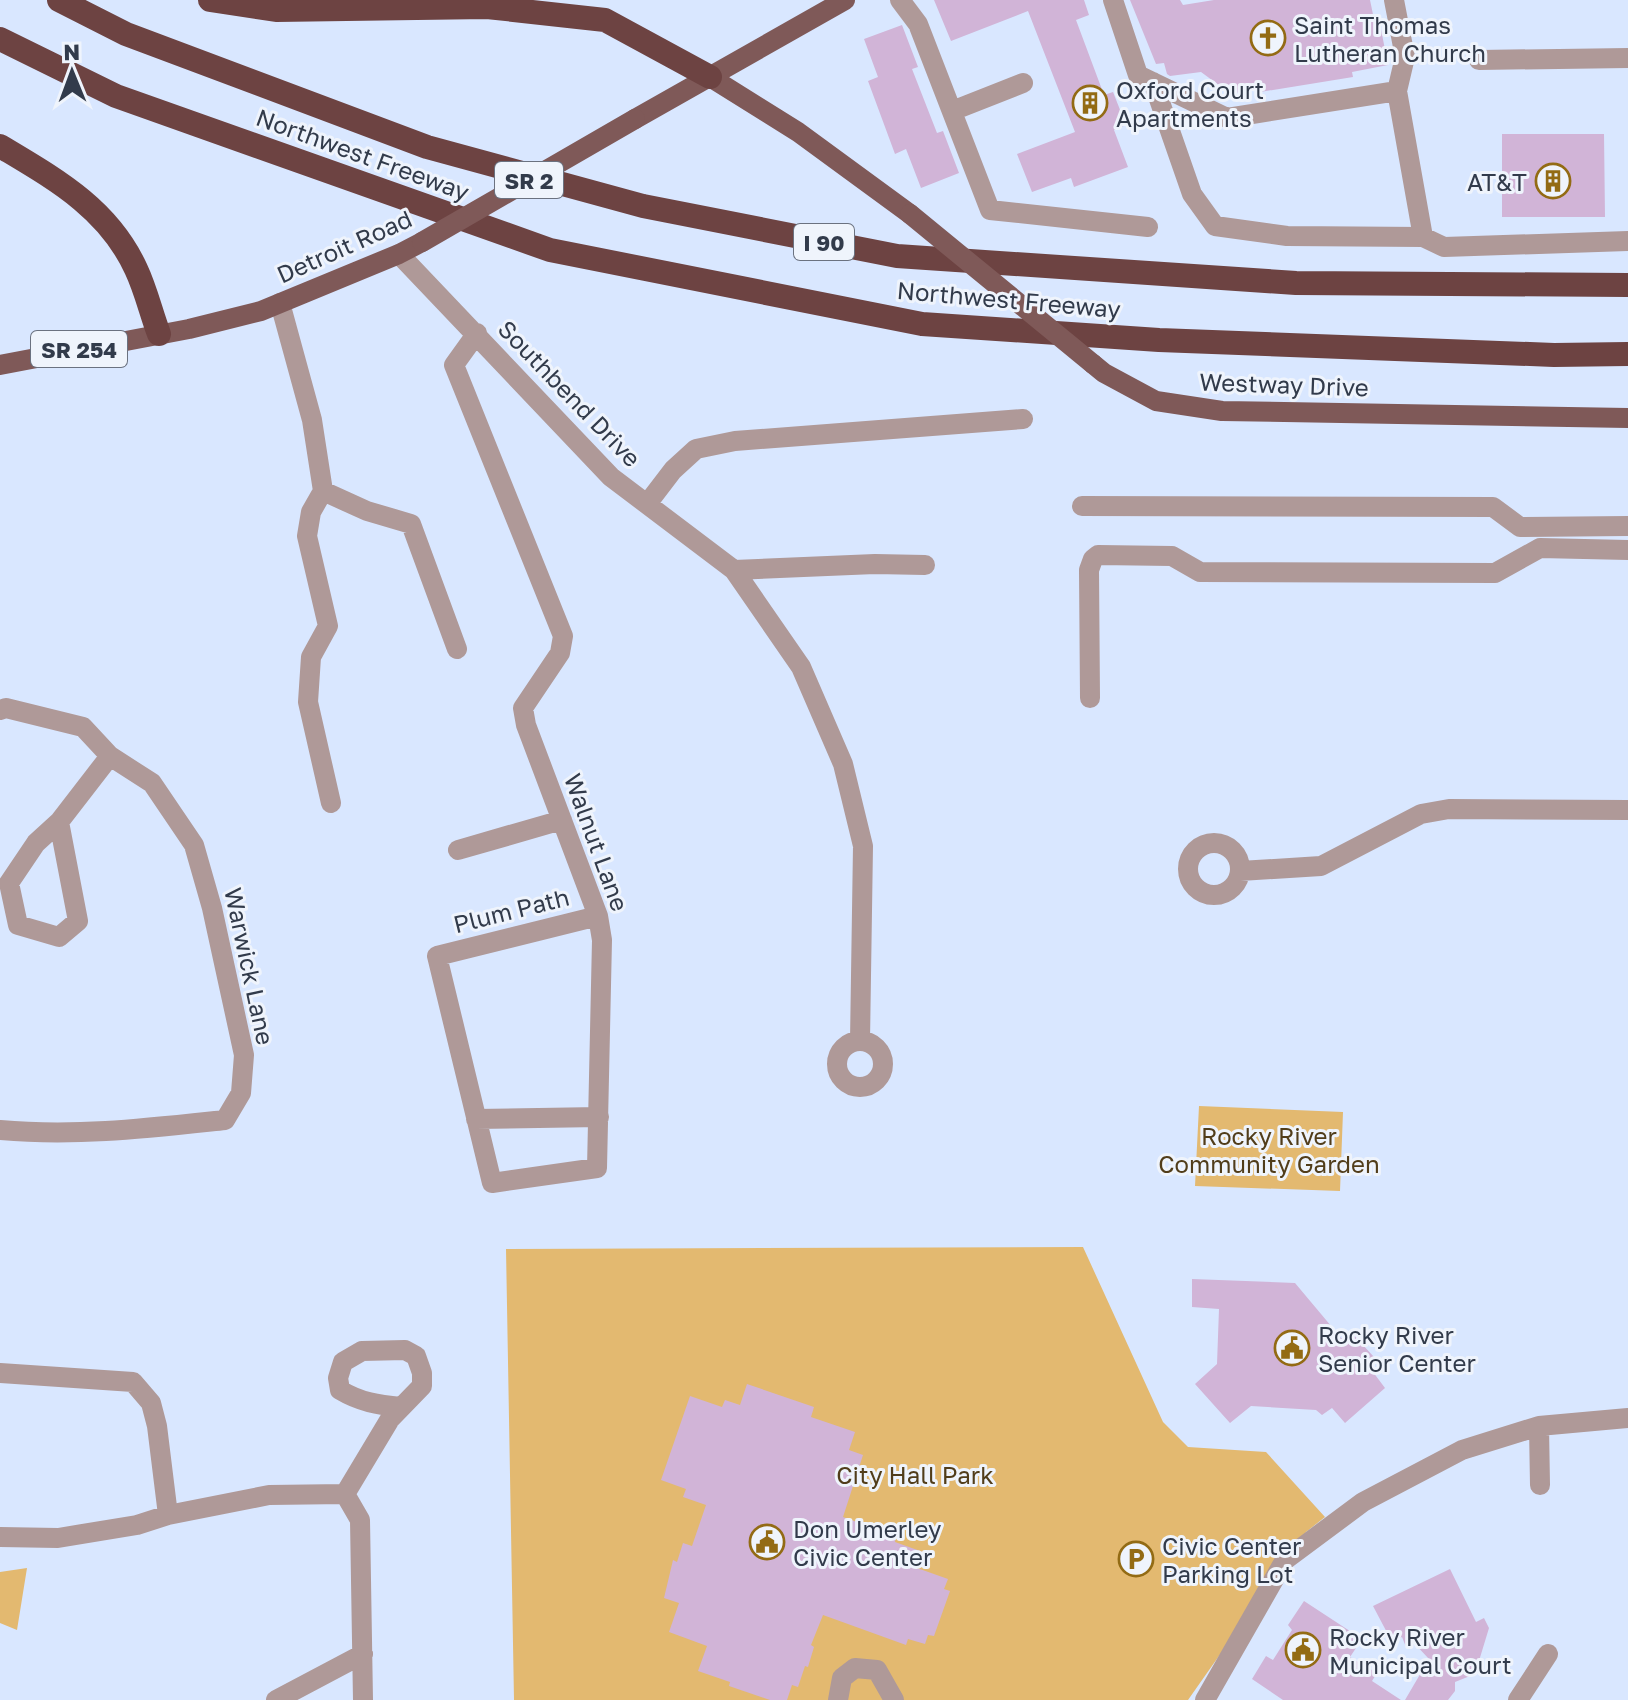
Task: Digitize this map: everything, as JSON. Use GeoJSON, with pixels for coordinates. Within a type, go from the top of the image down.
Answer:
{"type":"FeatureCollection","features":[{"type":"Feature","properties":{"kind":"highway","name":"Northwest Freeway"},"geometry":{"type":"LineString","coordinates":[[59,0],[126,34],[427,147],[643,206],[897,256],[1296,283],[1628,285]]}},
{"type":"Feature","properties":{"kind":"highway"},"geometry":{"type":"LineString","coordinates":[[210,0],[276,10],[487,7],[605,20],[710,77]]}},
{"type":"Feature","properties":{"kind":"highway","name":"Northwest Freeway"},"geometry":{"type":"LineString","coordinates":[[0,39],[116,96],[550,250],[922,324],[1191,341],[1554,355],[1628,354]]}},
{"type":"Feature","properties":{"kind":"highway"},"geometry":{"type":"LineString","coordinates":[[0,146],[77,194],[112,230],[136,269],[159,334]]}},
{"type":"Feature","properties":{"kind":"main road","name":"Detroit Road"},"geometry":{"type":"LineString","coordinates":[[0,365],[261,311],[399,254],[845,0]]}},
{"type":"Feature","properties":{"kind":"main road","name":"Westway Drive"},"geometry":{"type":"LineString","coordinates":[[710,77],[798,132],[910,214],[1104,373],[1156,401],[1222,411],[1628,418]]}},
{"type":"Feature","properties":{"kind":"street"},"geometry":{"type":"LineString","coordinates":[[900,0],[918,24],[990,210],[1148,227]]}},
{"type":"Feature","properties":{"kind":"street"},"geometry":{"type":"LineString","coordinates":[[1113,0],[1138,75],[1227,118],[1397,91]]}},
{"type":"Feature","properties":{"kind":"street"},"geometry":{"type":"LineString","coordinates":[[1394,0],[1405,57],[1397,91],[1423,237]]}},
{"type":"Feature","properties":{"kind":"street"},"geometry":{"type":"LineString","coordinates":[[1479,60],[1628,58]]}},
{"type":"Feature","properties":{"kind":"street"},"geometry":{"type":"LineString","coordinates":[[1153,82],[1192,194],[1215,226],[1287,236],[1423,237],[1444,247],[1628,241]]}},
{"type":"Feature","properties":{"kind":"street"},"geometry":{"type":"LineString","coordinates":[[952,111],[1023,83]]}},
{"type":"Feature","properties":{"kind":"street","name":"Southbend Drive"},"geometry":{"type":"LineString","coordinates":[[399,254],[611,477],[734,570],[801,667],[843,764],[863,846],[860,1041]]}},
{"type":"Feature","properties":{"kind":"street"},"geometry":{"type":"LineString","coordinates":[[280,303],[312,420],[323,491],[311,512],[307,536],[328,626],[311,657],[308,702],[331,803]]}},
{"type":"Feature","properties":{"kind":"street","name":"Walnut Lane"},"geometry":{"type":"LineString","coordinates":[[437,956],[492,1183],[597,1168],[602,940],[598,916],[526,725],[523,708],[560,653],[563,636],[454,365],[477,333]]}},
{"type":"Feature","properties":{"kind":"street"},"geometry":{"type":"LineString","coordinates":[[647,504],[673,470],[696,449],[735,441],[1023,419]]}},
{"type":"Feature","properties":{"kind":"street"},"geometry":{"type":"LineString","coordinates":[[323,491],[367,511],[411,524],[457,649]]}},
{"type":"Feature","properties":{"kind":"street"},"geometry":{"type":"LineString","coordinates":[[1082,506],[1493,507],[1520,527],[1628,526]]}},
{"type":"Feature","properties":{"kind":"street"},"geometry":{"type":"LineString","coordinates":[[1090,698],[1089,570],[1098,555],[1172,556],[1200,572],[1495,573],[1540,548],[1628,550]]}},
{"type":"Feature","properties":{"kind":"street"},"geometry":{"type":"LineString","coordinates":[[734,570],[925,565]]}},
{"type":"Feature","properties":{"kind":"street","name":"Warwick Lane"},"geometry":{"type":"LineString","coordinates":[[0,710],[6,708],[83,727],[110,756],[152,783],[194,845],[212,908],[244,1055],[241,1093],[225,1120],[110,1132],[0,1130]]}},
{"type":"Feature","properties":{"kind":"street"},"geometry":{"type":"LineString","coordinates":[[59,822],[78,921],[59,937],[18,925],[9,883],[36,843],[59,822],[110,756]]}},
{"type":"Feature","properties":{"kind":"street"},"geometry":{"type":"LineString","coordinates":[[1240,871],[1321,866],[1421,814],[1449,809],[1628,810]]}},
{"type":"Feature","properties":{"kind":"street"},"geometry":{"type":"LineString","coordinates":[[458,850],[562,820]]}},
{"type":"Feature","properties":{"kind":"street","name":"Plum Path"},"geometry":{"type":"LineString","coordinates":[[437,956],[598,916]]}},
{"type":"Feature","properties":{"kind":"street"},"geometry":{"type":"LineString","coordinates":[[476,1119],[599,1117]]}},
{"type":"Feature","properties":{"kind":"street"},"geometry":{"type":"LineString","coordinates":[[0,1373],[133,1382],[151,1403],[157,1426],[168,1515]]}},
{"type":"Feature","properties":{"kind":"street"},"geometry":{"type":"LineString","coordinates":[[345,1494],[390,1419],[401,1407]]}},
{"type":"Feature","properties":{"kind":"street"},"geometry":{"type":"LineString","coordinates":[[1205,1700],[1285,1560],[1363,1502],[1462,1450],[1539,1426],[1628,1418]]}},
{"type":"Feature","properties":{"kind":"street"},"geometry":{"type":"LineString","coordinates":[[1539,1426],[1540,1485]]}},
{"type":"Feature","properties":{"kind":"street"},"geometry":{"type":"LineString","coordinates":[[0,1537],[58,1538],[137,1525],[168,1515],[269,1495],[345,1494]]}},
{"type":"Feature","properties":{"kind":"street"},"geometry":{"type":"LineString","coordinates":[[345,1494],[360,1520],[363,1700]]}},
{"type":"Feature","properties":{"kind":"street"},"geometry":{"type":"LineString","coordinates":[[276,1700],[363,1654]]}},
{"type":"Feature","properties":{"kind":"street"},"geometry":{"type":"LineString","coordinates":[[1518,1700],[1548,1654]]}},
{"type":"Feature","properties":{"kind":"street"},"geometry":{"type":"LineString","coordinates":[[838,1700],[842,1678],[855,1668],[877,1670],[894,1700]]}},
{"type":"Feature","properties":{"kind":"green space","name":"Rocky River Community Garden"},"geometry":{"type":"Polygon","coordinates":[[[1199,1106],[1343,1112],[1340,1191],[1195,1186],[1199,1106]]]}},
{"type":"Feature","properties":{"kind":"green space","name":"City Hall Park"},"geometry":{"type":"Polygon","coordinates":[[[1083,1247],[1163,1422],[1188,1447],[1266,1452],[1325,1517],[1306,1532],[1188,1700],[514,1700],[506,1249],[1083,1247]]]}},
{"type":"Feature","properties":{"kind":"green space"},"geometry":{"type":"Polygon","coordinates":[[[27,1568],[17,1630],[0,1623],[0,1572],[27,1568]]]}},
{"type":"Feature","properties":{"kind":"building","name":"Oxford Court Apartments"},"geometry":{"type":"Polygon","coordinates":[[[934,0],[1084,0],[1089,15],[1076,20],[1104,95],[1113,92],[1126,125],[1114,130],[1128,167],[1074,187],[1071,178],[1032,192],[1017,154],[1075,132],[1028,11],[951,41],[934,0]]]}},
{"type":"Feature","properties":{"kind":"building"},"geometry":{"type":"Polygon","coordinates":[[[1130,0],[1180,0],[1183,5],[1214,0],[1370,0],[1375,24],[1380,24],[1388,65],[1352,72],[1353,77],[1231,94],[1201,72],[1170,76],[1164,63],[1156,64],[1130,0]]]}},
{"type":"Feature","properties":{"kind":"building"},"geometry":{"type":"Polygon","coordinates":[[[902,25],[918,67],[912,69],[937,133],[943,131],[959,173],[921,188],[906,149],[895,154],[868,81],[878,77],[864,39],[902,25]]]}},
{"type":"Feature","properties":{"kind":"building","name":"AT&T"},"geometry":{"type":"Polygon","coordinates":[[[1502,134],[1604,134],[1605,217],[1502,217],[1502,134]]]}},
{"type":"Feature","properties":{"kind":"building","name":"Rocky River Senior Center"},"geometry":{"type":"Polygon","coordinates":[[[1192,1279],[1295,1283],[1342,1339],[1350,1331],[1374,1357],[1367,1364],[1385,1388],[1345,1423],[1332,1408],[1322,1415],[1316,1410],[1251,1406],[1230,1423],[1195,1384],[1217,1364],[1219,1309],[1192,1307],[1192,1279]]]}},
{"type":"Feature","properties":{"kind":"building","name":"Don Umerley Civic Center"},"geometry":{"type":"Polygon","coordinates":[[[747,1384],[814,1407],[811,1417],[855,1432],[849,1450],[863,1455],[843,1517],[896,1536],[895,1542],[923,1552],[917,1568],[948,1579],[944,1589],[950,1591],[934,1636],[928,1635],[925,1644],[908,1639],[906,1645],[823,1615],[811,1645],[814,1647],[808,1667],[805,1666],[798,1687],[792,1685],[787,1700],[770,1700],[698,1671],[707,1646],[669,1632],[679,1603],[664,1598],[673,1560],[677,1562],[683,1543],[692,1546],[706,1505],[683,1497],[686,1489],[661,1480],[690,1396],[722,1407],[725,1400],[740,1405],[747,1384]]]}},
{"type":"Feature","properties":{"kind":"building"},"geometry":{"type":"Polygon","coordinates":[[[1450,1569],[1476,1622],[1484,1618],[1489,1628],[1475,1674],[1455,1682],[1455,1691],[1448,1700],[1405,1700],[1429,1659],[1414,1643],[1406,1647],[1402,1637],[1392,1642],[1373,1606],[1450,1569]]]}},
{"type":"Feature","properties":{"kind":"building"},"geometry":{"type":"Polygon","coordinates":[[[1304,1601],[1362,1639],[1350,1657],[1377,1673],[1372,1681],[1401,1700],[1283,1700],[1252,1679],[1266,1656],[1273,1660],[1292,1630],[1288,1625],[1304,1601]]]}},
{"type":"Feature","properties":{"kind":"place","name":"Saint Thomas Lutheran Church"},"geometry":{"type":"Point","coordinates":[1268,38]}},
{"type":"Feature","properties":{"kind":"place","name":"Oxford Court Apartments"},"geometry":{"type":"Point","coordinates":[1090,103]}},
{"type":"Feature","properties":{"kind":"place","name":"AT&T"},"geometry":{"type":"Point","coordinates":[1553,181]}},
{"type":"Feature","properties":{"kind":"place","name":"Rocky River Senior Center"},"geometry":{"type":"Point","coordinates":[1292,1348]}},
{"type":"Feature","properties":{"kind":"place","name":"Don Umerley Civic Center"},"geometry":{"type":"Point","coordinates":[767,1542]}},
{"type":"Feature","properties":{"kind":"place","name":"Civic Center Parking Lot"},"geometry":{"type":"Point","coordinates":[1136,1559]}},
{"type":"Feature","properties":{"kind":"place","name":"Rocky River Municipal Court"},"geometry":{"type":"Point","coordinates":[1303,1650]}}]}
